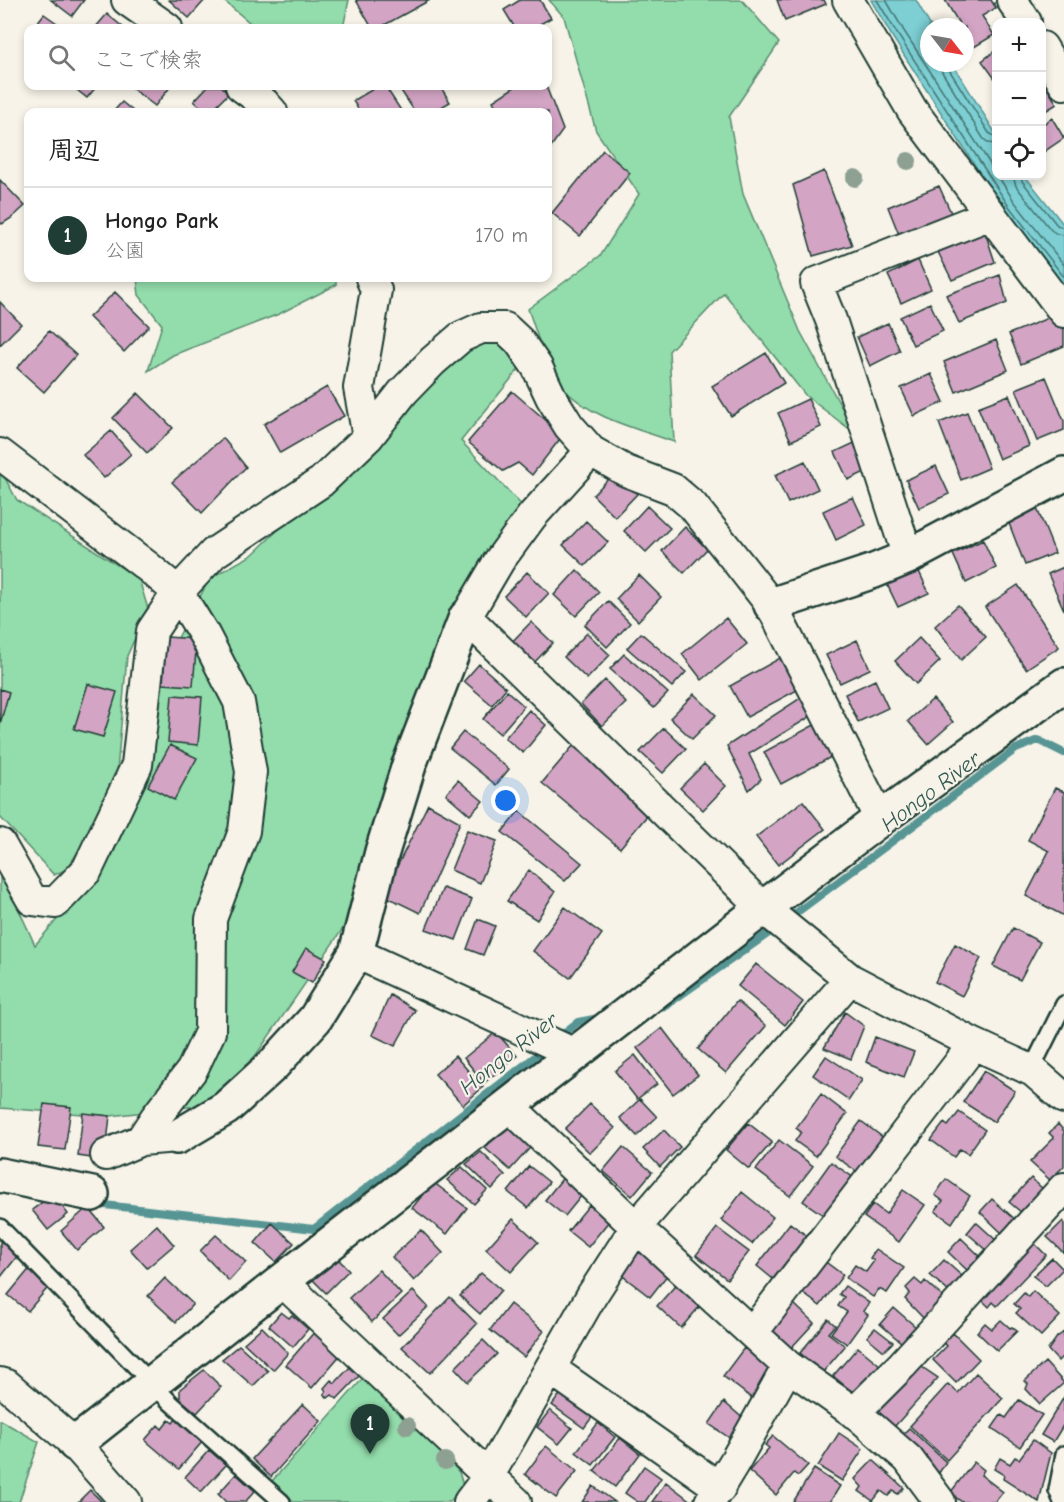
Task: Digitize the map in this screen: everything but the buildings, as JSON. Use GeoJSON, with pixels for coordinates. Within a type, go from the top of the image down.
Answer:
{"type":"FeatureCollection","features":[{"type":"Feature","properties":{"kind":"street"},"geometry":{"type":"LineString","coordinates":[[127,0],[160,24]]}},
{"type":"Feature","properties":{"kind":"street"},"geometry":{"type":"LineString","coordinates":[[848,0],[912,110],[1064,312]]}},
{"type":"Feature","properties":{"kind":"street"},"geometry":{"type":"LineString","coordinates":[[1012,0],[1023,18]]}},
{"type":"Feature","properties":{"kind":"street"},"geometry":{"type":"LineString","coordinates":[[1046,55],[1064,84]]}},
{"type":"Feature","properties":{"kind":"street"},"geometry":{"type":"LineString","coordinates":[[246,90],[268,108]]}},
{"type":"Feature","properties":{"kind":"street"},"geometry":{"type":"LineString","coordinates":[[908,557],[831,320],[816,283],[991,214]]}},
{"type":"Feature","properties":{"kind":"street"},"geometry":{"type":"LineString","coordinates":[[368,437],[359,388],[376,290],[373,282]]}},
{"type":"Feature","properties":{"kind":"street"},"geometry":{"type":"LineString","coordinates":[[0,844],[32,900],[55,903],[87,870],[137,765],[152,631],[178,592],[214,554],[321,482],[368,437],[403,392],[433,360],[461,337],[481,328],[505,328],[519,341],[537,367],[551,397],[569,426],[591,451],[626,471],[673,489],[693,506],[771,605],[880,819]]}},
{"type":"Feature","properties":{"kind":"street"},"geometry":{"type":"LineString","coordinates":[[106,1155],[141,1140],[177,1137],[226,1108],[273,1065],[315,1018],[356,953],[382,852],[409,765],[466,617],[499,561],[532,516],[591,451]]}},
{"type":"Feature","properties":{"kind":"street"},"geometry":{"type":"LineString","coordinates":[[0,454],[178,592],[206,636],[239,702],[251,772],[244,831],[212,919],[210,1032],[192,1070],[141,1140]]}},
{"type":"Feature","properties":{"kind":"street"},"geometry":{"type":"LineString","coordinates":[[771,605],[874,571],[908,557],[1064,474]]}},
{"type":"Feature","properties":{"kind":"street"},"geometry":{"type":"LineString","coordinates":[[466,617],[790,932],[850,979],[974,1044],[1031,1070],[1064,1098]]}},
{"type":"Feature","properties":{"kind":"street"},"geometry":{"type":"LineString","coordinates":[[75,1444],[508,1105],[572,1052],[766,910],[880,819],[1064,685]]}},
{"type":"Feature","properties":{"kind":"street"},"geometry":{"type":"LineString","coordinates":[[356,953],[572,1052]]}},
{"type":"Feature","properties":{"kind":"street"},"geometry":{"type":"LineString","coordinates":[[469,1502],[489,1477],[592,1295],[636,1227],[850,979]]}},
{"type":"Feature","properties":{"kind":"street"},"geometry":{"type":"LineString","coordinates":[[752,1333],[974,1044]]}},
{"type":"Feature","properties":{"kind":"street"},"geometry":{"type":"LineString","coordinates":[[508,1105],[636,1227],[788,1365],[855,1413],[908,1459],[940,1502]]}},
{"type":"Feature","properties":{"kind":"street"},"geometry":{"type":"LineString","coordinates":[[0,1175],[93,1194]]}},
{"type":"Feature","properties":{"kind":"street"},"geometry":{"type":"LineString","coordinates":[[855,1413],[1064,1188]]}},
{"type":"Feature","properties":{"kind":"street"},"geometry":{"type":"LineString","coordinates":[[282,1281],[516,1502]]}},
{"type":"Feature","properties":{"kind":"street"},"geometry":{"type":"LineString","coordinates":[[551,1368],[715,1495],[788,1365]]}},
{"type":"Feature","properties":{"kind":"street"},"geometry":{"type":"LineString","coordinates":[[0,1383],[7,1385],[75,1444],[126,1502]]}},
{"type":"Feature","properties":{"kind":"lane"},"geometry":{"type":"LineString","coordinates":[[1031,1070],[1064,1004]]}},
{"type":"Feature","properties":{"kind":"lane"},"geometry":{"type":"LineString","coordinates":[[0,1227],[171,1403],[282,1502]]}},
{"type":"Feature","properties":{"kind":"lane"},"geometry":{"type":"LineString","coordinates":[[1062,1502],[1057,1490],[1064,1454]]}},
{"type":"Feature","properties":{"kind":"green space"},"geometry":{"type":"Polygon","coordinates":[[[223,0],[349,0],[344,24],[251,24],[223,0]]]}},
{"type":"Feature","properties":{"kind":"green space"},"geometry":{"type":"Polygon","coordinates":[[[549,0],[742,0],[779,43],[729,117],[743,194],[800,331],[856,434],[806,396],[724,293],[669,351],[674,442],[630,427],[587,408],[557,380],[542,350],[528,309],[601,255],[639,194],[596,131],[564,17],[549,0]]]}},
{"type":"Feature","properties":{"kind":"green space"},"geometry":{"type":"Polygon","coordinates":[[[137,282],[336,282],[336,285],[279,314],[173,355],[148,371],[162,325],[139,295],[137,282]]]}},
{"type":"Feature","properties":{"kind":"green space"},"geometry":{"type":"Polygon","coordinates":[[[493,337],[523,364],[461,441],[532,516],[504,555],[355,911],[223,1103],[110,1116],[0,1108],[0,868],[35,945],[113,854],[150,770],[167,658],[210,578],[252,555],[458,357],[493,337]]]}},
{"type":"Feature","properties":{"kind":"green space"},"geometry":{"type":"Polygon","coordinates":[[[0,469],[17,500],[139,579],[148,609],[127,656],[115,794],[67,869],[54,875],[0,817],[0,469]]]}},
{"type":"Feature","properties":{"kind":"green space"},"geometry":{"type":"Polygon","coordinates":[[[365,1376],[427,1436],[459,1472],[463,1485],[450,1502],[294,1502],[272,1481],[365,1376]]]}},
{"type":"Feature","properties":{"kind":"green space"},"geometry":{"type":"Polygon","coordinates":[[[0,1420],[39,1442],[19,1502],[0,1502],[0,1420]]]}},
{"type":"Feature","properties":{"kind":"water"},"geometry":{"type":"Polygon","coordinates":[[[871,0],[916,0],[926,18],[920,18],[920,72],[958,72],[992,128],[992,180],[1028,180],[1064,225],[1064,287],[1003,209],[871,0]]]}},
{"type":"Feature","properties":{"kind":"waterway","name":"Hongo River"},"geometry":{"type":"LineString","coordinates":[[788,919],[1016,749],[1038,740],[1064,753]]}},
{"type":"Feature","properties":{"kind":"waterway","name":"Hongo River"},"geometry":{"type":"LineString","coordinates":[[654,1008],[665,1006],[776,928]]}},
{"type":"Feature","properties":{"kind":"waterway","name":"Hongo River"},"geometry":{"type":"LineString","coordinates":[[556,1039],[578,1022],[604,1017]]}},
{"type":"Feature","properties":{"kind":"waterway","name":"Hongo River"},"geometry":{"type":"LineString","coordinates":[[96,1204],[314,1229],[545,1049]]}},
{"type":"Feature","properties":{"kind":"place","name":"Hongo Park"},"geometry":{"type":"Point","coordinates":[370,1454]}}]}
